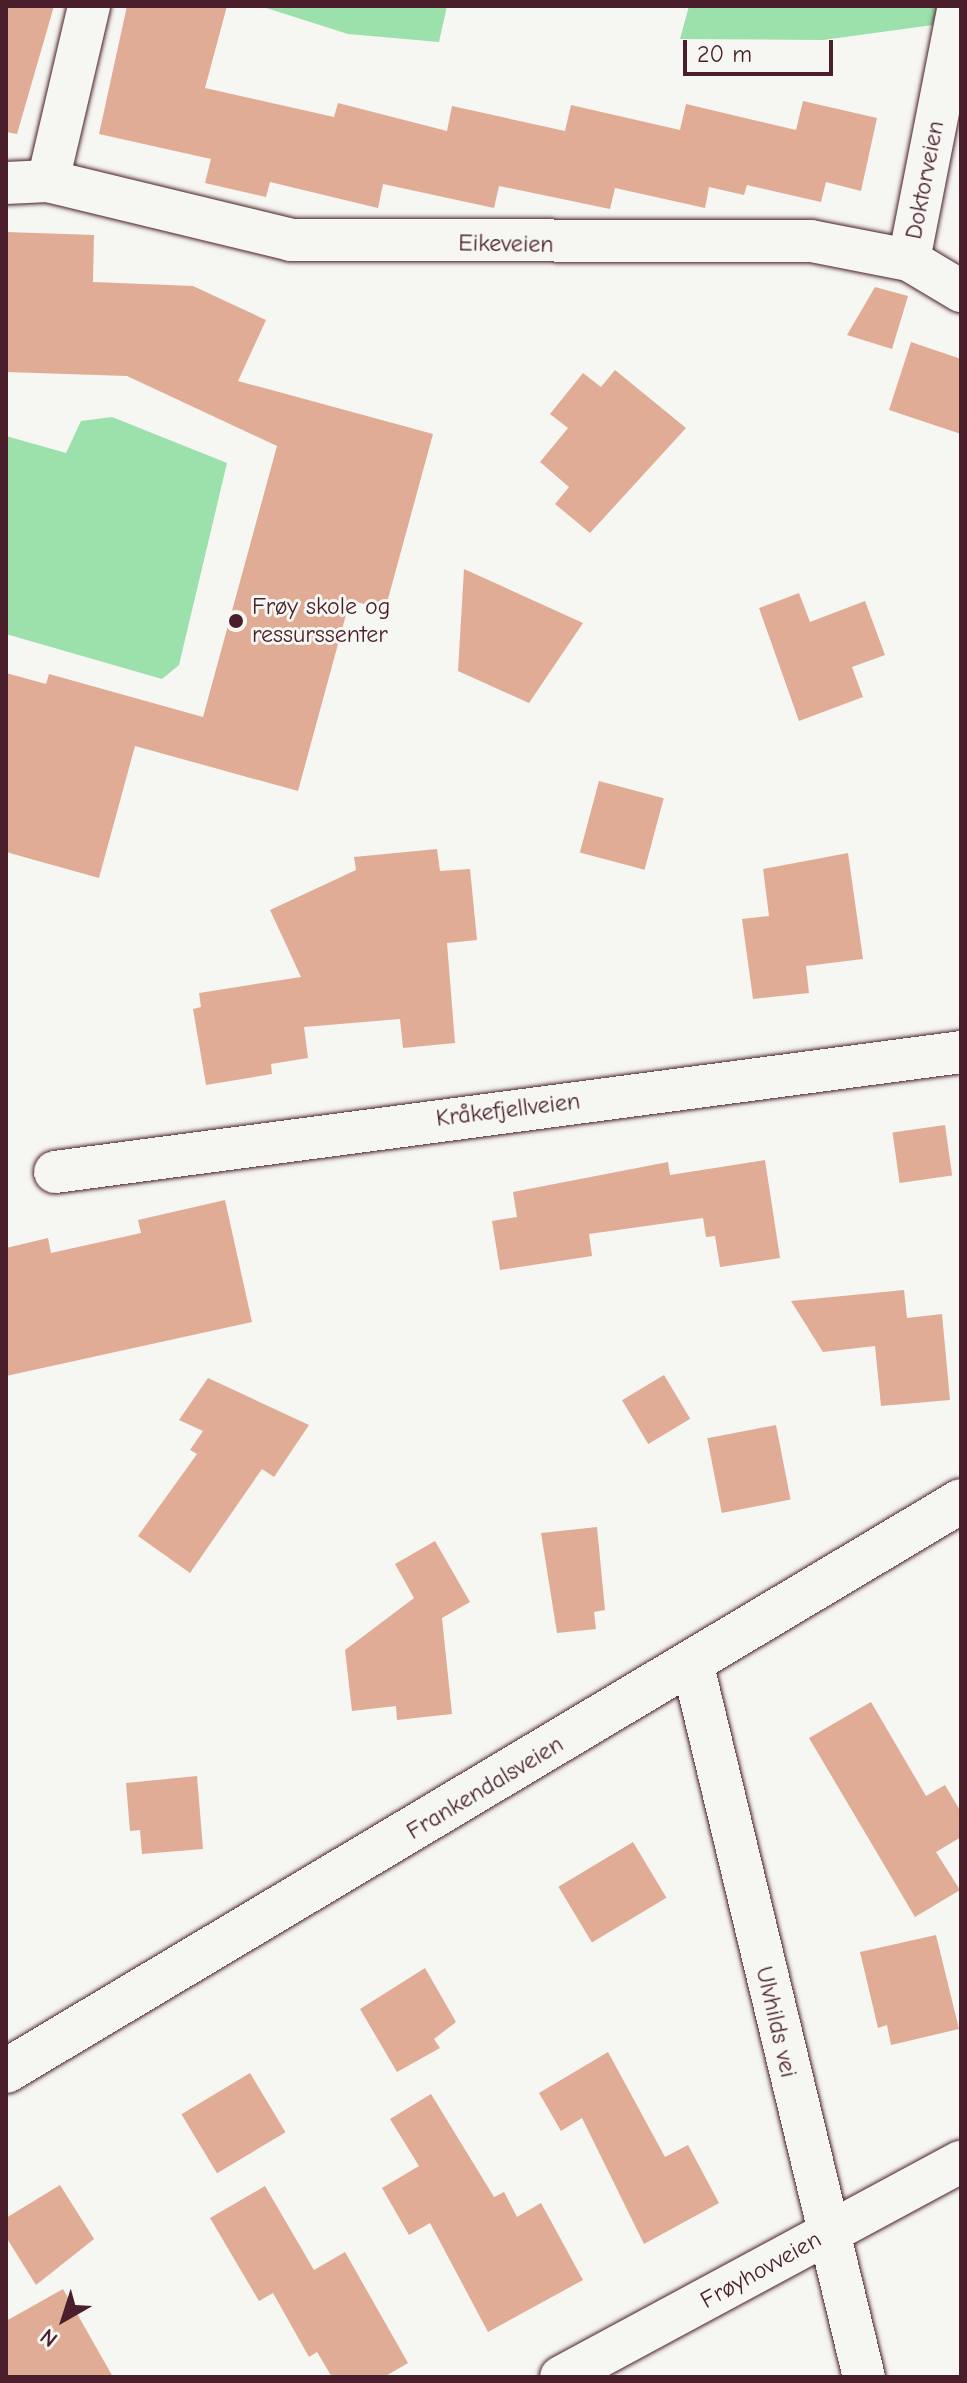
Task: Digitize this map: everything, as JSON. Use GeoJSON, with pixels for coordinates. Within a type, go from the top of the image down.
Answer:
{"type":"FeatureCollection","features":[{"type":"Feature","properties":{"kind":"main road","name":"Frankendalsveien"},"geometry":{"type":"LineString","coordinates":[[6,2071],[693,1666],[961,1501]]}},
{"type":"Feature","properties":{"kind":"street"},"geometry":{"type":"LineString","coordinates":[[48,181],[89,6]]}},
{"type":"Feature","properties":{"kind":"street","name":"Doktorveien"},"geometry":{"type":"LineString","coordinates":[[909,260],[959,6]]}},
{"type":"Feature","properties":{"kind":"street","name":"Eikeveien"},"geometry":{"type":"LineString","coordinates":[[6,183],[48,181],[291,240],[811,241],[909,260],[961,291]]}},
{"type":"Feature","properties":{"kind":"street","name":"Kråkefjellveien"},"geometry":{"type":"LineString","coordinates":[[55,1172],[961,1052]]}},
{"type":"Feature","properties":{"kind":"street","name":"Ulvhilds vei"},"geometry":{"type":"LineString","coordinates":[[693,1666],[825,2234],[864,2377]]}},
{"type":"Feature","properties":{"kind":"street","name":"Frøyhovveien"},"geometry":{"type":"LineString","coordinates":[[561,2377],[961,2162]]}},
{"type":"Feature","properties":{"kind":"green space"},"geometry":{"type":"Polygon","coordinates":[[[260,6],[447,6],[439,42],[348,34],[260,6]]]}},
{"type":"Feature","properties":{"kind":"green space"},"geometry":{"type":"Polygon","coordinates":[[[689,6],[937,6],[933,25],[823,40],[680,39],[689,6]]]}},
{"type":"Feature","properties":{"kind":"green space"},"geometry":{"type":"Polygon","coordinates":[[[112,417],[227,463],[179,665],[162,679],[6,634],[6,436],[66,453],[81,421],[112,417]]]}},
{"type":"Feature","properties":{"kind":"building"},"geometry":{"type":"Polygon","coordinates":[[[6,6],[54,6],[17,134],[6,132],[6,6]]]}},
{"type":"Feature","properties":{"kind":"building"},"geometry":{"type":"Polygon","coordinates":[[[127,6],[227,6],[205,88],[334,117],[338,103],[447,131],[452,106],[565,131],[571,105],[680,130],[686,104],[796,130],[803,101],[877,118],[861,191],[826,182],[821,202],[747,185],[744,195],[709,187],[705,208],[615,188],[610,209],[499,186],[494,208],[383,184],[378,208],[270,182],[266,197],[205,183],[211,159],[99,134],[127,6]]]}},
{"type":"Feature","properties":{"kind":"building"},"geometry":{"type":"Polygon","coordinates":[[[6,232],[94,235],[93,282],[193,286],[266,320],[238,381],[433,434],[385,610],[350,600],[298,791],[135,746],[99,878],[6,852],[6,673],[46,684],[49,674],[203,717],[277,446],[127,376],[6,372],[6,232]]]}},
{"type":"Feature","properties":{"kind":"building"},"geometry":{"type":"Polygon","coordinates":[[[875,287],[908,296],[892,349],[847,335],[875,287]]]}},
{"type":"Feature","properties":{"kind":"building"},"geometry":{"type":"Polygon","coordinates":[[[911,342],[961,359],[961,434],[889,410],[911,342]]]}},
{"type":"Feature","properties":{"kind":"building"},"geometry":{"type":"Polygon","coordinates":[[[615,370],[686,428],[590,533],[555,504],[569,487],[540,462],[568,428],[550,414],[583,373],[601,387],[615,370]]]}},
{"type":"Feature","properties":{"kind":"building"},"geometry":{"type":"Polygon","coordinates":[[[464,569],[583,623],[529,703],[458,671],[464,569]]]}},
{"type":"Feature","properties":{"kind":"building"},"geometry":{"type":"Polygon","coordinates":[[[799,593],[810,622],[865,601],[885,655],[852,667],[863,697],[799,721],[759,608],[799,593]]]}},
{"type":"Feature","properties":{"kind":"building"},"geometry":{"type":"Polygon","coordinates":[[[599,781],[664,798],[645,870],[580,852],[599,781]]]}},
{"type":"Feature","properties":{"kind":"building"},"geometry":{"type":"Polygon","coordinates":[[[437,849],[440,871],[470,869],[477,940],[447,943],[455,1043],[403,1048],[400,1019],[304,1027],[308,1058],[271,1064],[272,1074],[206,1085],[193,1009],[201,1007],[199,993],[301,977],[270,910],[356,870],[354,857],[437,849]]]}},
{"type":"Feature","properties":{"kind":"building"},"geometry":{"type":"Polygon","coordinates":[[[848,853],[863,959],[806,966],[809,993],[753,999],[742,919],[769,916],[763,869],[848,853]]]}},
{"type":"Feature","properties":{"kind":"building"},"geometry":{"type":"Polygon","coordinates":[[[945,1125],[952,1176],[900,1183],[893,1132],[945,1125]]]}},
{"type":"Feature","properties":{"kind":"building"},"geometry":{"type":"Polygon","coordinates":[[[765,1160],[780,1258],[720,1267],[715,1236],[706,1237],[703,1218],[589,1234],[592,1256],[500,1270],[492,1221],[517,1217],[513,1192],[668,1162],[670,1175],[765,1160]]]}},
{"type":"Feature","properties":{"kind":"building"},"geometry":{"type":"Polygon","coordinates":[[[225,1200],[252,1322],[6,1376],[6,1248],[48,1238],[51,1253],[141,1233],[138,1220],[225,1200]]]}},
{"type":"Feature","properties":{"kind":"building"},"geometry":{"type":"Polygon","coordinates":[[[904,1290],[907,1318],[942,1314],[950,1400],[881,1406],[875,1346],[823,1352],[791,1301],[904,1290]]]}},
{"type":"Feature","properties":{"kind":"building"},"geometry":{"type":"Polygon","coordinates":[[[664,1375],[690,1419],[648,1444],[622,1400],[664,1375]]]}},
{"type":"Feature","properties":{"kind":"building"},"geometry":{"type":"Polygon","coordinates":[[[208,1378],[309,1425],[274,1477],[262,1469],[190,1573],[138,1536],[197,1454],[190,1450],[203,1431],[179,1420],[208,1378]]]}},
{"type":"Feature","properties":{"kind":"building"},"geometry":{"type":"Polygon","coordinates":[[[776,1425],[791,1500],[722,1513],[707,1438],[776,1425]]]}},
{"type":"Feature","properties":{"kind":"building"},"geometry":{"type":"Polygon","coordinates":[[[597,1527],[605,1610],[594,1612],[596,1629],[557,1633],[541,1533],[597,1527]]]}},
{"type":"Feature","properties":{"kind":"building"},"geometry":{"type":"Polygon","coordinates":[[[435,1541],[470,1602],[442,1618],[452,1714],[397,1720],[396,1706],[352,1711],[345,1650],[414,1598],[395,1564],[435,1541]]]}},
{"type":"Feature","properties":{"kind":"building"},"geometry":{"type":"Polygon","coordinates":[[[871,1702],[926,1796],[945,1785],[961,1812],[961,1837],[936,1852],[960,1890],[915,1917],[809,1738],[871,1702]]]}},
{"type":"Feature","properties":{"kind":"building"},"geometry":{"type":"Polygon","coordinates":[[[197,1776],[203,1849],[142,1854],[140,1830],[130,1831],[126,1783],[197,1776]]]}},
{"type":"Feature","properties":{"kind":"building"},"geometry":{"type":"Polygon","coordinates":[[[633,1842],[666,1898],[592,1943],[558,1887],[633,1842]]]}},
{"type":"Feature","properties":{"kind":"building"},"geometry":{"type":"Polygon","coordinates":[[[936,1935],[959,2029],[891,2045],[887,2025],[878,2028],[860,1952],[936,1935]]]}},
{"type":"Feature","properties":{"kind":"building"},"geometry":{"type":"Polygon","coordinates":[[[425,1968],[456,2022],[434,2039],[440,2048],[397,2072],[360,2009],[425,1968]]]}},
{"type":"Feature","properties":{"kind":"building"},"geometry":{"type":"Polygon","coordinates":[[[608,2052],[665,2157],[688,2145],[719,2203],[644,2244],[582,2118],[561,2131],[539,2093],[608,2052]]]}},
{"type":"Feature","properties":{"kind":"building"},"geometry":{"type":"Polygon","coordinates":[[[250,2073],[286,2132],[217,2173],[181,2114],[250,2073]]]}},
{"type":"Feature","properties":{"kind":"building"},"geometry":{"type":"Polygon","coordinates":[[[431,2094],[494,2197],[504,2192],[517,2217],[541,2203],[583,2280],[488,2332],[430,2223],[409,2235],[382,2188],[419,2166],[390,2119],[431,2094]]]}},
{"type":"Feature","properties":{"kind":"building"},"geometry":{"type":"Polygon","coordinates":[[[60,2185],[94,2239],[36,2285],[6,2237],[6,2218],[60,2185]]]}},
{"type":"Feature","properties":{"kind":"building"},"geometry":{"type":"Polygon","coordinates":[[[265,2186],[314,2270],[345,2252],[408,2363],[384,2377],[332,2377],[317,2352],[309,2357],[273,2293],[259,2301],[210,2218],[265,2186]]]}},
{"type":"Feature","properties":{"kind":"building"},"geometry":{"type":"Polygon","coordinates":[[[63,2289],[113,2377],[6,2377],[6,2321],[63,2289]]]}},
{"type":"Feature","properties":{"kind":"place","name":"Frøy skole og ressurssenter"},"geometry":{"type":"Point","coordinates":[236,621]}}]}
